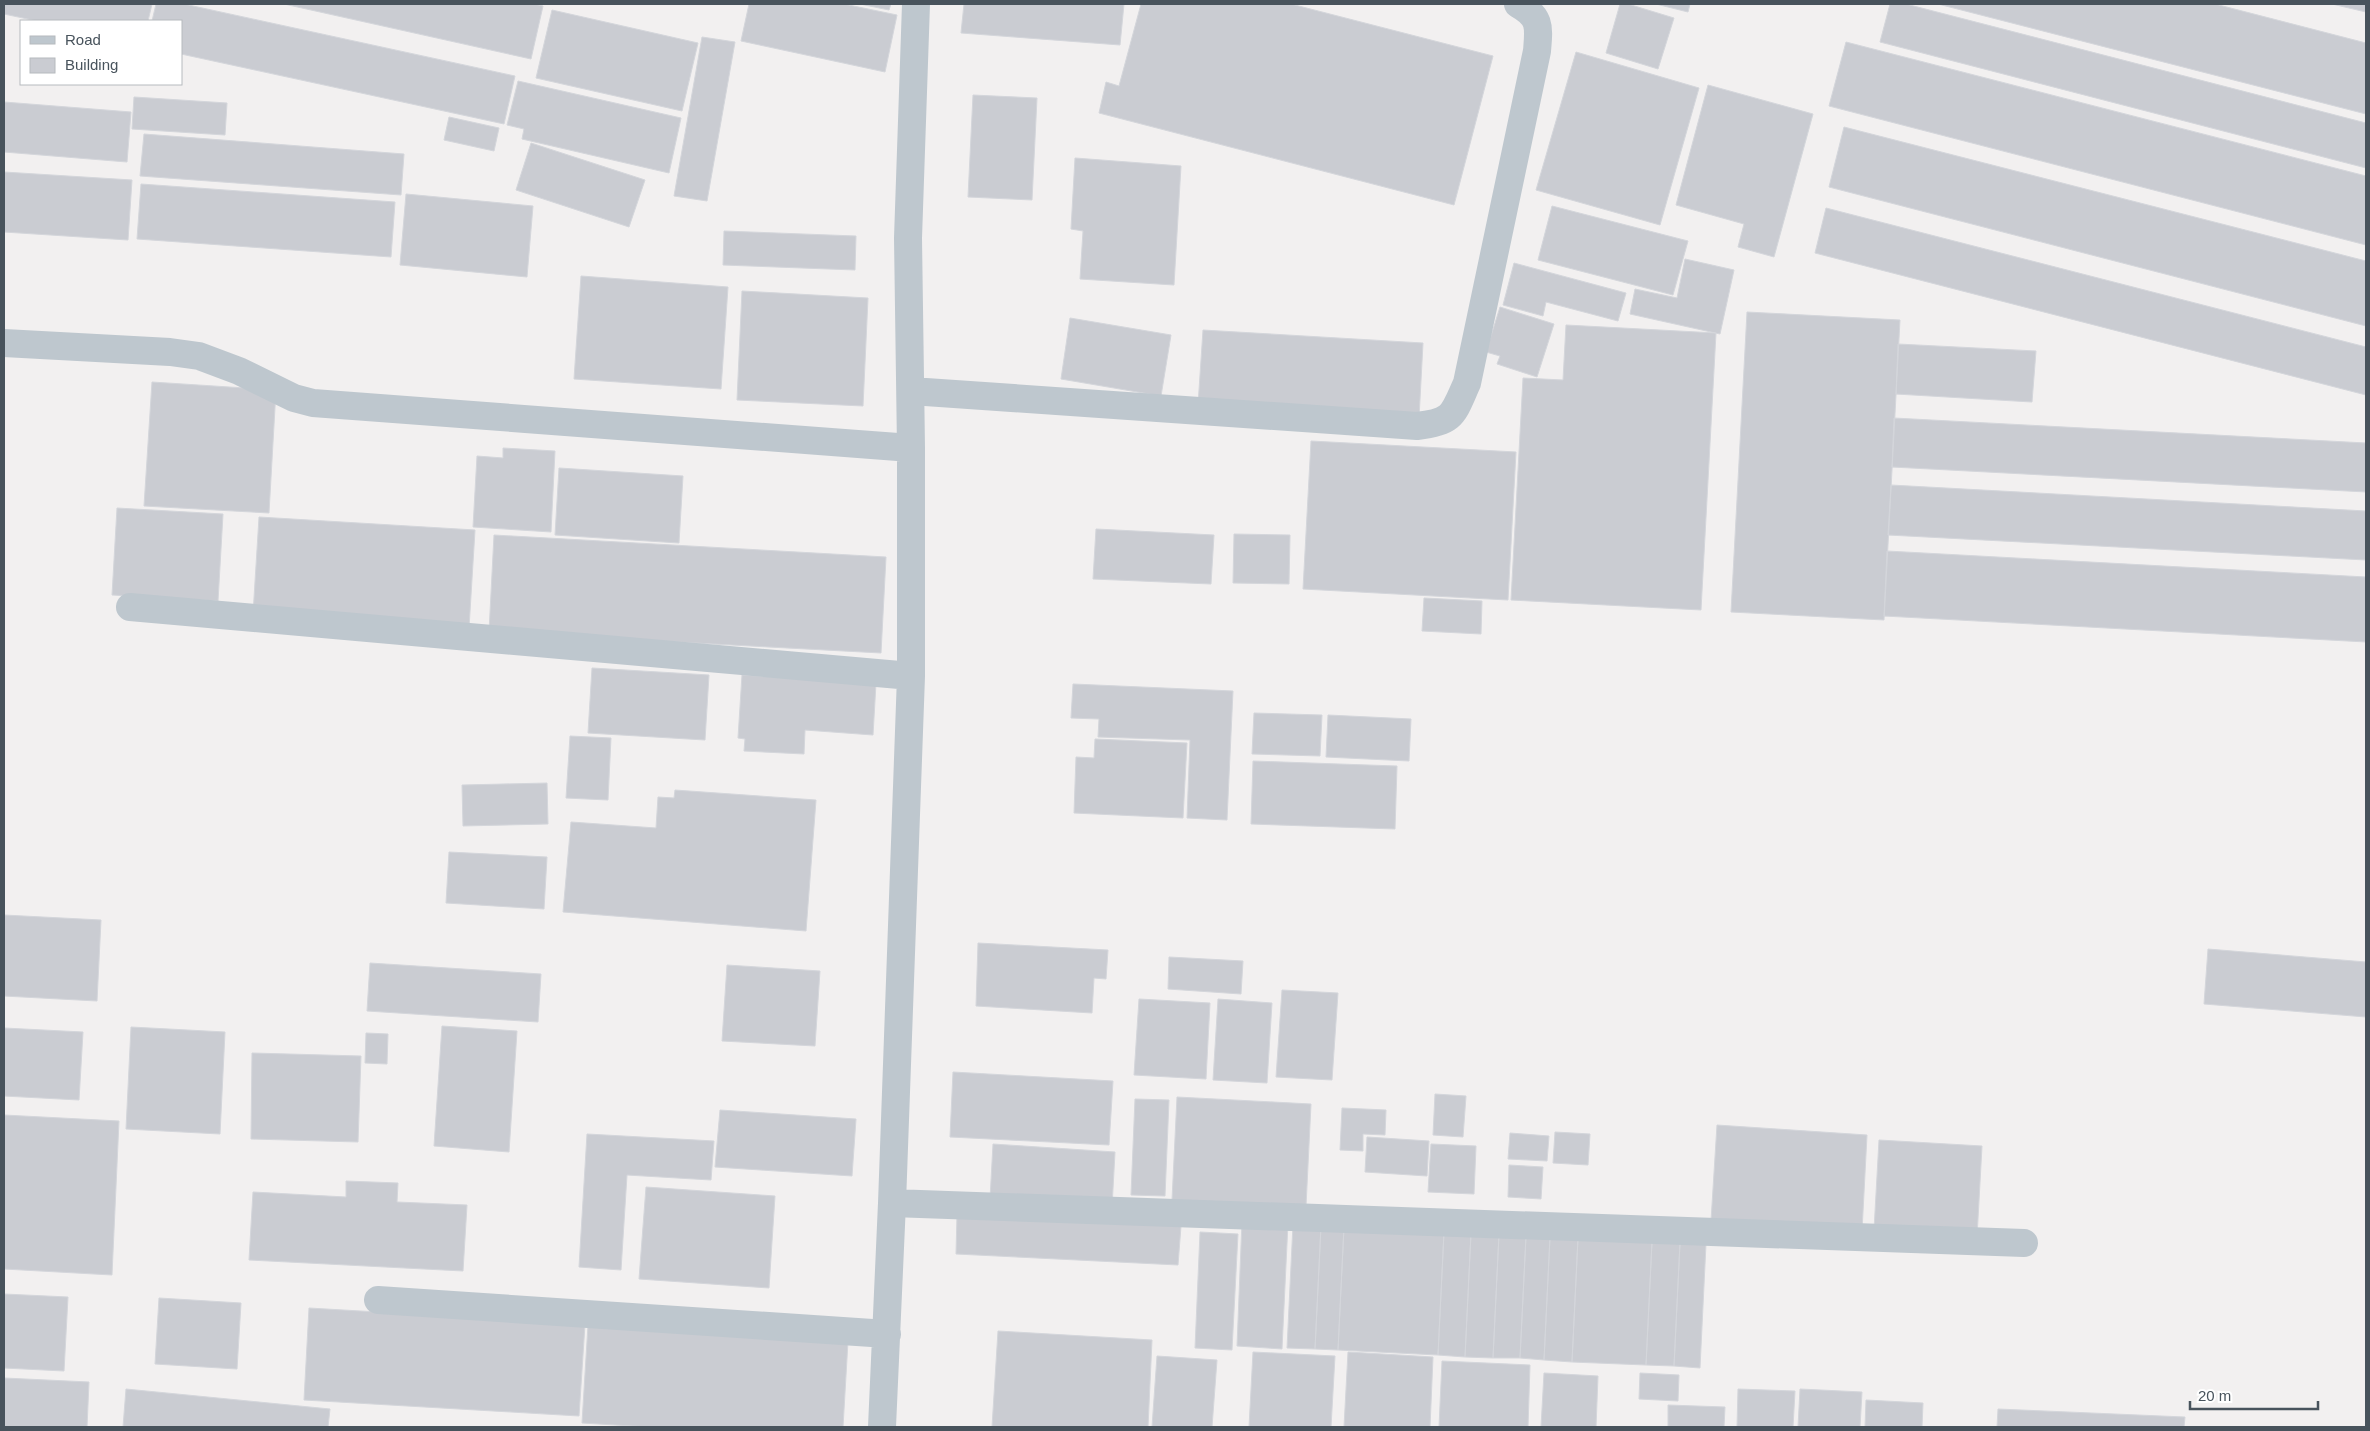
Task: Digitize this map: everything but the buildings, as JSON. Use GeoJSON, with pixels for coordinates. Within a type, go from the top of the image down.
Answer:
{"type":"FeatureCollection","features":[{"type":"Feature","properties":{"kind":"street"},"geometry":{"type":"LineString","coordinates":[[882,1427],[892,1203],[910,676],[911,448],[908,238],[916,4]]}},
{"type":"Feature","properties":{"kind":"street"},"geometry":{"type":"LineString","coordinates":[[910,391],[1417,426],[1437,424],[1452,416],[1467,383],[1537,51],[1539,26],[1529,10],[1518,4]]}},
{"type":"Feature","properties":{"kind":"street"},"geometry":{"type":"LineString","coordinates":[[4,343],[170,352],[199,356],[239,371],[294,398],[312,403],[911,448]]}},
{"type":"Feature","properties":{"kind":"street"},"geometry":{"type":"LineString","coordinates":[[130,607],[910,676]]}},
{"type":"Feature","properties":{"kind":"street"},"geometry":{"type":"LineString","coordinates":[[892,1203],[2024,1244]]}},
{"type":"Feature","properties":{"kind":"street"},"geometry":{"type":"LineString","coordinates":[[378,1300],[887,1334]]}}]}
